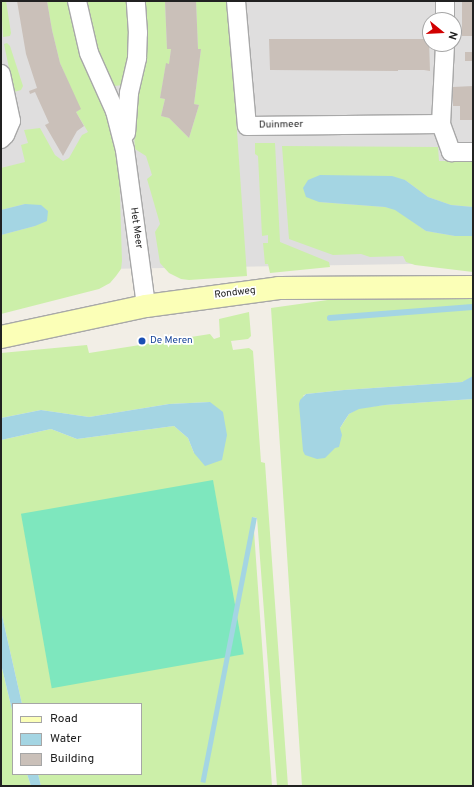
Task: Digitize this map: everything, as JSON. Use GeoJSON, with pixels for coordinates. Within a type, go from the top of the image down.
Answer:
{"type":"FeatureCollection","features":[{"type":"Feature","properties":{"kind":"main road","name":"Rondweg"},"geometry":{"type":"LineString","coordinates":[[1,337],[146,306],[279,288],[473,287]]}},
{"type":"Feature","properties":{"kind":"street","name":"Het Meer"},"geometry":{"type":"LineString","coordinates":[[78,1],[88,53],[115,110],[125,150],[146,306]]}},
{"type":"Feature","properties":{"kind":"street","name":"Het Meer"},"geometry":{"type":"LineString","coordinates":[[125,150],[129,93],[137,58],[138,33],[136,1]]}},
{"type":"Feature","properties":{"kind":"street","name":"Duinmeer"},"geometry":{"type":"LineString","coordinates":[[236,1],[247,126],[441,124]]}},
{"type":"Feature","properties":{"kind":"street"},"geometry":{"type":"LineString","coordinates":[[445,1],[445,12]]}},
{"type":"Feature","properties":{"kind":"street"},"geometry":{"type":"LineString","coordinates":[[445,52],[441,124],[451,152],[473,152]]}},
{"type":"Feature","properties":{"kind":"street"},"geometry":{"type":"LineString","coordinates":[[1,74],[11,121],[5,135],[1,139]]}},
{"type":"Feature","properties":{"kind":"shaded area"},"geometry":{"type":"Polygon","coordinates":[[[1,1],[473,1],[473,263],[103,269],[1,300],[1,1]]]}},
{"type":"Feature","properties":{"kind":"green space"},"geometry":{"type":"Polygon","coordinates":[[[1,1],[6,1],[11,33],[10,36],[3,37],[1,1]]]}},
{"type":"Feature","properties":{"kind":"green space"},"geometry":{"type":"Polygon","coordinates":[[[47,1],[72,1],[109,107],[119,166],[121,269],[110,283],[99,289],[1,314],[1,235],[35,226],[25,204],[1,210],[1,168],[25,162],[21,145],[28,143],[24,130],[40,128],[55,155],[63,161],[69,158],[82,135],[88,132],[76,112],[80,109],[60,63],[47,1]]]}},
{"type":"Feature","properties":{"kind":"green space"},"geometry":{"type":"Polygon","coordinates":[[[84,1],[131,1],[133,40],[122,85],[111,85],[99,62],[84,1]]]}},
{"type":"Feature","properties":{"kind":"green space"},"geometry":{"type":"Polygon","coordinates":[[[141,1],[165,1],[167,49],[171,49],[169,64],[166,64],[160,98],[165,99],[161,116],[169,118],[189,138],[199,105],[194,104],[201,49],[198,49],[196,1],[228,1],[247,276],[189,280],[181,279],[169,273],[160,263],[155,232],[160,224],[147,179],[152,175],[146,156],[135,149],[132,105],[141,1]]]}},
{"type":"Feature","properties":{"kind":"green space"},"geometry":{"type":"Polygon","coordinates":[[[7,43],[10,46],[23,86],[21,90],[14,92],[4,44],[7,43]]]}},
{"type":"Feature","properties":{"kind":"green space"},"geometry":{"type":"Polygon","coordinates":[[[255,143],[275,143],[280,242],[329,262],[330,267],[270,273],[268,264],[265,264],[263,243],[268,243],[268,235],[262,236],[258,156],[255,154],[255,143]]]}},
{"type":"Feature","properties":{"kind":"green space"},"geometry":{"type":"Polygon","coordinates":[[[282,146],[438,147],[439,161],[473,161],[473,207],[451,205],[428,197],[405,180],[319,202],[395,209],[426,231],[455,236],[473,236],[473,272],[415,265],[406,262],[403,256],[370,257],[361,254],[333,255],[289,239],[282,146]]]}},
{"type":"Feature","properties":{"kind":"green space"},"geometry":{"type":"Polygon","coordinates":[[[473,295],[473,376],[470,379],[462,382],[344,390],[306,394],[303,396],[340,428],[349,414],[359,408],[473,399],[473,786],[302,786],[271,308],[349,297],[473,295]]]}},
{"type":"Feature","properties":{"kind":"green space"},"geometry":{"type":"Polygon","coordinates":[[[249,312],[251,336],[248,339],[231,341],[233,350],[249,348],[253,351],[261,462],[265,463],[288,786],[277,786],[257,518],[253,517],[272,786],[41,786],[38,775],[142,775],[142,703],[22,703],[1,611],[1,440],[51,429],[77,439],[174,426],[188,438],[194,453],[210,402],[169,404],[89,417],[41,410],[1,418],[1,353],[87,345],[89,353],[210,334],[214,339],[220,337],[219,319],[249,312]]]}},
{"type":"Feature","properties":{"kind":"green space"},"geometry":{"type":"Polygon","coordinates":[[[213,480],[244,654],[52,688],[21,514],[213,480]]]}},
{"type":"Feature","properties":{"kind":"green space"},"geometry":{"type":"Polygon","coordinates":[[[1,664],[12,710],[12,775],[27,775],[31,786],[1,786],[1,664]]]}},
{"type":"Feature","properties":{"kind":"water"},"geometry":{"type":"Polygon","coordinates":[[[320,175],[392,176],[405,180],[428,197],[451,205],[473,207],[473,236],[455,236],[426,231],[395,210],[385,207],[319,202],[306,197],[303,188],[308,180],[320,175]]]}},
{"type":"Feature","properties":{"kind":"water"},"geometry":{"type":"Polygon","coordinates":[[[25,204],[41,205],[48,211],[47,221],[35,226],[1,235],[1,210],[25,204]]]}},
{"type":"Feature","properties":{"kind":"water"},"geometry":{"type":"Polygon","coordinates":[[[473,376],[473,399],[385,405],[359,409],[349,414],[340,428],[342,435],[339,447],[335,448],[325,458],[317,459],[305,455],[303,451],[299,404],[300,400],[306,394],[462,382],[473,376]]]}},
{"type":"Feature","properties":{"kind":"water"},"geometry":{"type":"Polygon","coordinates":[[[210,402],[223,412],[227,435],[222,460],[205,466],[194,453],[188,438],[174,426],[77,439],[51,429],[1,440],[1,418],[41,410],[89,417],[169,404],[210,402]]]}},
{"type":"Feature","properties":{"kind":"water"},"geometry":{"type":"Polygon","coordinates":[[[252,517],[257,518],[205,783],[200,782],[252,517]]]}},
{"type":"Feature","properties":{"kind":"water"},"geometry":{"type":"Polygon","coordinates":[[[1,611],[22,703],[12,703],[12,710],[1,664],[1,611]]]}},
{"type":"Feature","properties":{"kind":"water"},"geometry":{"type":"Polygon","coordinates":[[[27,775],[38,775],[41,786],[31,786],[27,775]]]}},
{"type":"Feature","properties":{"kind":"building"},"geometry":{"type":"Polygon","coordinates":[[[17,1],[47,1],[60,63],[81,109],[76,112],[84,126],[77,131],[63,156],[45,125],[49,123],[35,92],[30,94],[29,91],[37,88],[26,54],[17,1]]]}},
{"type":"Feature","properties":{"kind":"building"},"geometry":{"type":"Polygon","coordinates":[[[165,1],[196,1],[198,49],[201,49],[194,104],[199,105],[189,138],[169,118],[161,116],[165,99],[160,98],[166,63],[169,64],[171,49],[167,49],[165,1]]]}},
{"type":"Feature","properties":{"kind":"building"},"geometry":{"type":"Polygon","coordinates":[[[462,1],[473,1],[473,36],[462,36],[462,1]]]}},
{"type":"Feature","properties":{"kind":"building"},"geometry":{"type":"Polygon","coordinates":[[[269,39],[422,39],[422,52],[429,52],[430,71],[270,70],[269,39]]]}},
{"type":"Feature","properties":{"kind":"building"},"geometry":{"type":"Polygon","coordinates":[[[465,52],[473,52],[473,61],[465,61],[465,52]]]}},
{"type":"Feature","properties":{"kind":"building"},"geometry":{"type":"Polygon","coordinates":[[[473,86],[473,120],[460,120],[460,106],[453,106],[453,87],[473,86]]]}},
{"type":"Feature","properties":{"kind":"waterway"},"geometry":{"type":"LineString","coordinates":[[330,318],[473,307]]}},
{"type":"Feature","properties":{"kind":"place","name":"De Meren"},"geometry":{"type":"Point","coordinates":[142,341]}}]}
